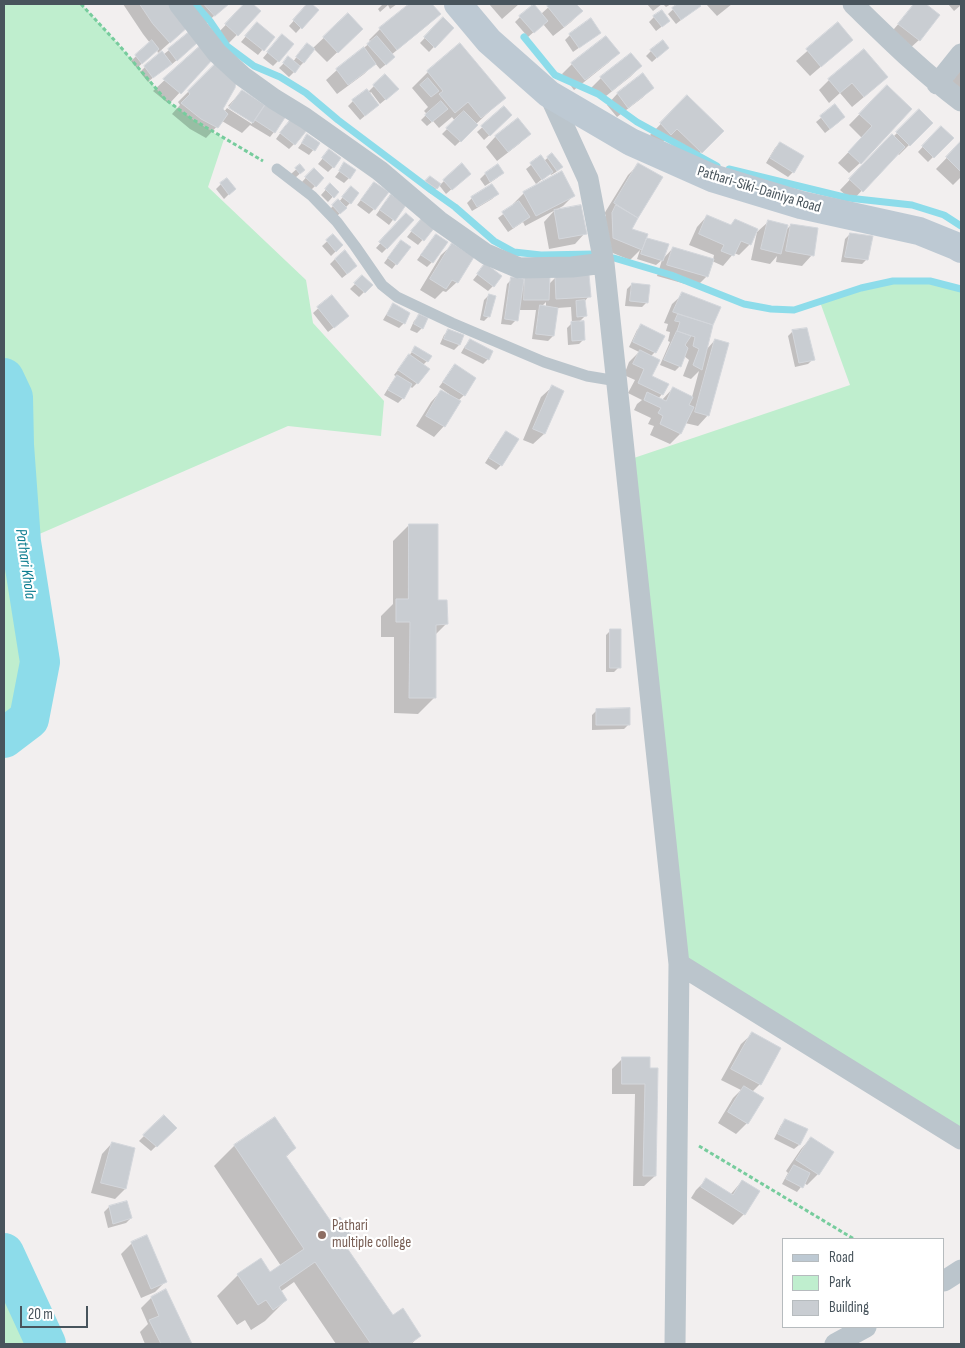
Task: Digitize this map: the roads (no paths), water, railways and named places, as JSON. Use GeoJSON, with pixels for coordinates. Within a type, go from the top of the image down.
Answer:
{"type":"FeatureCollection","features":[{"type":"Feature","properties":{"kind":"main road","name":"Pathari-Siki-Dainiya Road"},"geometry":{"type":"LineString","coordinates":[[458,4],[489,41],[550,94],[630,142],[712,178],[801,205],[919,231],[961,249]]}},
{"type":"Feature","properties":{"kind":"street"},"geometry":{"type":"LineString","coordinates":[[179,4],[217,53],[242,76],[380,171],[439,220],[486,254],[519,268],[604,264]]}},
{"type":"Feature","properties":{"kind":"street"},"geometry":{"type":"LineString","coordinates":[[852,4],[937,84],[961,101]]}},
{"type":"Feature","properties":{"kind":"street"},"geometry":{"type":"LineString","coordinates":[[937,84],[961,54]]}},
{"type":"Feature","properties":{"kind":"street"},"geometry":{"type":"LineString","coordinates":[[550,94],[588,180],[604,264],[679,964],[676,1344]]}},
{"type":"Feature","properties":{"kind":"street"},"geometry":{"type":"LineString","coordinates":[[679,964],[961,1139]]}},
{"type":"Feature","properties":{"kind":"street"},"geometry":{"type":"LineString","coordinates":[[945,1280],[961,1270]]}},
{"type":"Feature","properties":{"kind":"street"},"geometry":{"type":"LineString","coordinates":[[835,1344],[864,1328]]}},
{"type":"Feature","properties":{"kind":"lane"},"geometry":{"type":"LineString","coordinates":[[277,169],[312,196],[331,216],[382,285],[397,297],[452,323],[544,362],[587,376],[617,381]]}},
{"type":"Feature","properties":{"kind":"waterway"},"geometry":{"type":"LineString","coordinates":[[195,4],[210,21],[227,46],[254,66],[280,77],[306,93],[338,120],[455,207],[494,241],[514,252],[541,255],[594,254]]}},
{"type":"Feature","properties":{"kind":"waterway"},"geometry":{"type":"LineString","coordinates":[[524,37],[555,75],[598,94],[637,122],[717,166]]}},
{"type":"Feature","properties":{"kind":"waterway"},"geometry":{"type":"LineString","coordinates":[[729,169],[848,198],[912,205],[944,215],[961,226]]}},
{"type":"Feature","properties":{"kind":"waterway"},"geometry":{"type":"LineString","coordinates":[[614,258],[671,275],[744,304],[771,309],[794,310],[861,288],[893,281],[930,281],[961,289]]}},
{"type":"Feature","properties":{"kind":"waterway","name":"Pathari Khola"},"geometry":{"type":"LineString","coordinates":[[4,378],[13,397],[14,445],[21,542],[40,662],[29,719],[4,738]]}},
{"type":"Feature","properties":{"kind":"waterway","name":"Pathari Khola"},"geometry":{"type":"LineString","coordinates":[[4,1253],[46,1344]]}},
{"type":"Feature","properties":{"kind":"place","name":"Pathari multiple college"},"geometry":{"type":"Point","coordinates":[322,1235]}}]}
